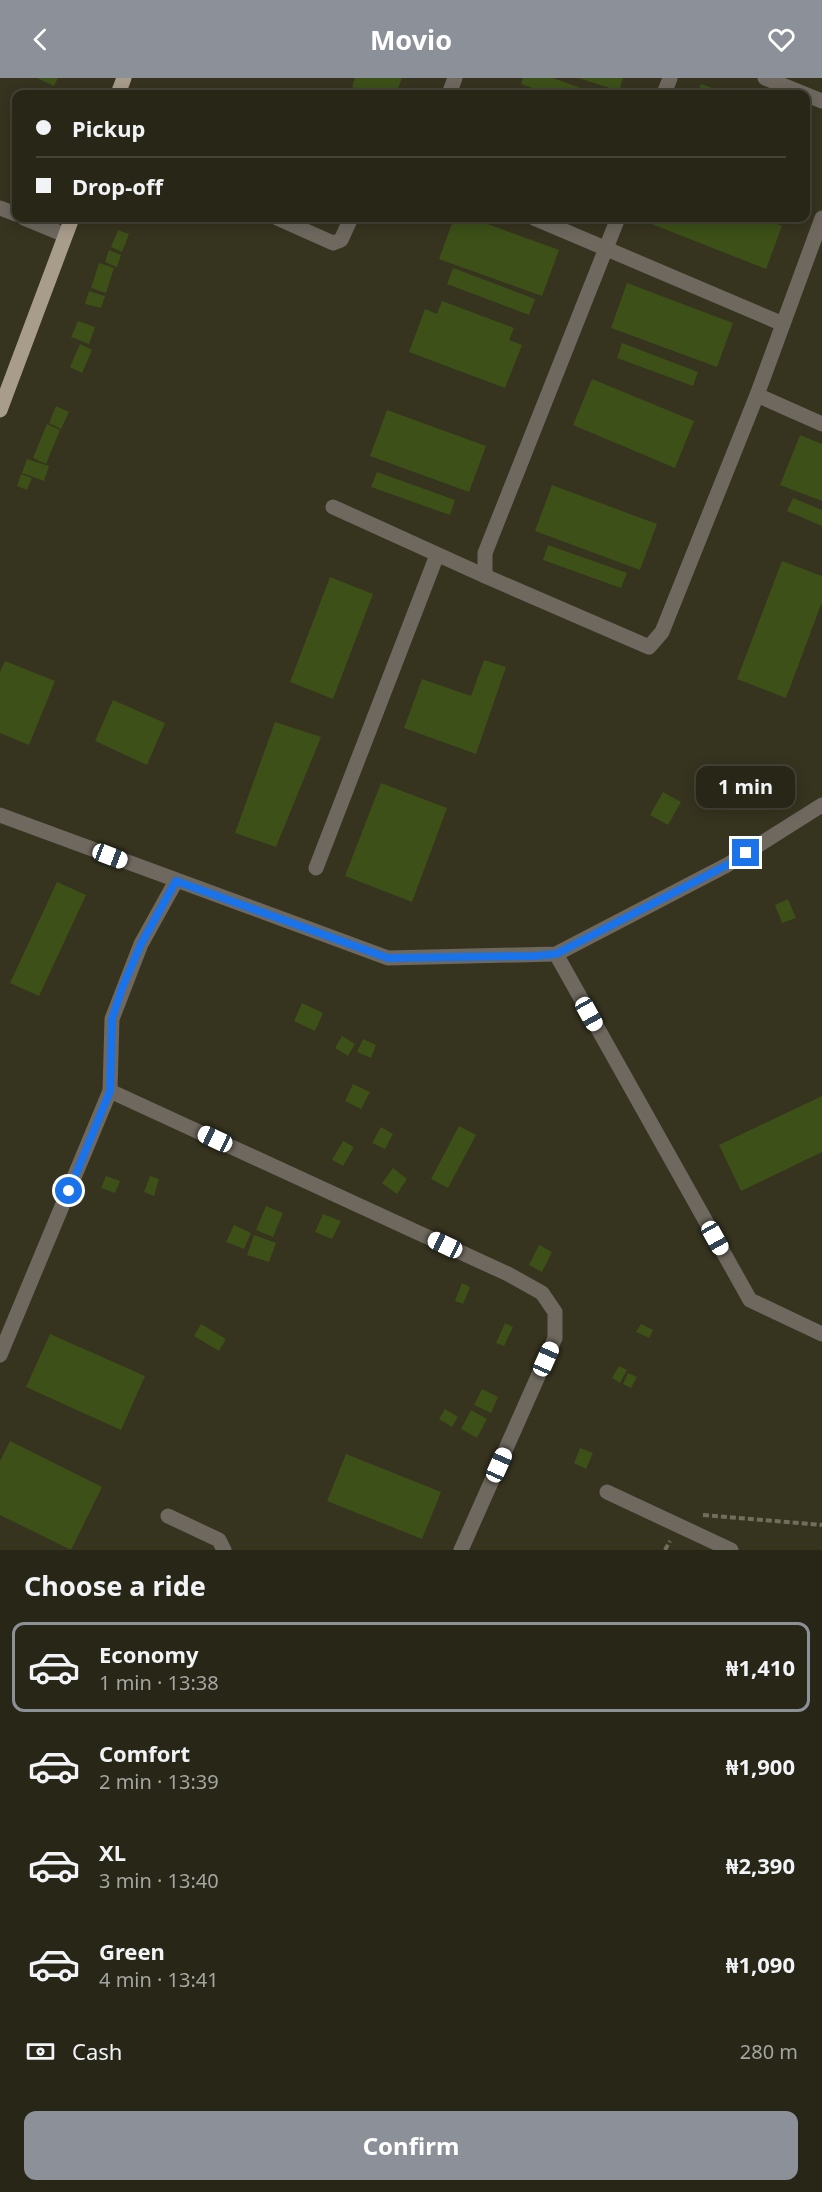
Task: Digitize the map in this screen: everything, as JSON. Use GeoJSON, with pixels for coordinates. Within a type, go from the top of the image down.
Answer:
{"type":"FeatureCollection","features":[{"type":"Feature","properties":{"kind":"main road"},"geometry":{"type":"LineString","coordinates":[[0,410],[70,222]]}},
{"type":"Feature","properties":{"kind":"street"},"geometry":{"type":"LineString","coordinates":[[765,78],[796,90]]}},
{"type":"Feature","properties":{"kind":"street"},"geometry":{"type":"LineString","coordinates":[[333,507],[649,647],[662,632],[757,396],[822,218]]}},
{"type":"Feature","properties":{"kind":"street"},"geometry":{"type":"LineString","coordinates":[[34,222],[65,235]]}},
{"type":"Feature","properties":{"kind":"street"},"geometry":{"type":"LineString","coordinates":[[286,222],[333,243],[341,240],[349,222]]}},
{"type":"Feature","properties":{"kind":"street"},"geometry":{"type":"LineString","coordinates":[[543,222],[783,324]]}},
{"type":"Feature","properties":{"kind":"street"},"geometry":{"type":"LineString","coordinates":[[485,576],[486,553],[616,222]]}},
{"type":"Feature","properties":{"kind":"street"},"geometry":{"type":"LineString","coordinates":[[757,396],[822,424]]}},
{"type":"Feature","properties":{"kind":"street"},"geometry":{"type":"LineString","coordinates":[[316,868],[438,555]]}},
{"type":"Feature","properties":{"kind":"street"},"geometry":{"type":"LineString","coordinates":[[0,815],[388,958],[556,954],[727,865],[822,805]]}},
{"type":"Feature","properties":{"kind":"street"},"geometry":{"type":"LineString","coordinates":[[0,1355],[110,1091],[112,1019],[141,944],[176,881]]}},
{"type":"Feature","properties":{"kind":"street"},"geometry":{"type":"LineString","coordinates":[[556,954],[750,1299],[822,1334]]}},
{"type":"Feature","properties":{"kind":"street"},"geometry":{"type":"LineString","coordinates":[[110,1091],[508,1274],[542,1293],[555,1312],[555,1338],[461,1550]]}},
{"type":"Feature","properties":{"kind":"street"},"geometry":{"type":"LineString","coordinates":[[607,1491],[731,1550]]}},
{"type":"Feature","properties":{"kind":"street"},"geometry":{"type":"LineString","coordinates":[[168,1516],[219,1540],[224,1550]]}},
{"type":"Feature","properties":{"kind":"path"},"geometry":{"type":"LineString","coordinates":[[665,1550],[684,1514],[822,1525]]}},
{"type":"Feature","properties":{"kind":"building"},"geometry":{"type":"Polygon","coordinates":[[[37,78],[58,78],[54,86],[37,78]]]}},
{"type":"Feature","properties":{"kind":"building"},"geometry":{"type":"Polygon","coordinates":[[[355,78],[402,78],[398,90],[361,90],[352,87],[355,78]]]}},
{"type":"Feature","properties":{"kind":"building"},"geometry":{"type":"Polygon","coordinates":[[[523,78],[553,78],[586,90],[538,90],[521,84],[523,78]]]}},
{"type":"Feature","properties":{"kind":"building"},"geometry":{"type":"Polygon","coordinates":[[[578,78],[623,78],[619,90],[578,78]]]}},
{"type":"Feature","properties":{"kind":"building"},"geometry":{"type":"Polygon","coordinates":[[[701,84],[717,90],[699,90],[701,84]]]}},
{"type":"Feature","properties":{"kind":"building"},"geometry":{"type":"Polygon","coordinates":[[[453,222],[482,222],[559,250],[542,296],[439,259],[453,222]]]}},
{"type":"Feature","properties":{"kind":"building"},"geometry":{"type":"Polygon","coordinates":[[[772,222],[782,226],[766,269],[649,223],[772,222]]]}},
{"type":"Feature","properties":{"kind":"building"},"geometry":{"type":"Polygon","coordinates":[[[118,230],[129,234],[122,252],[111,247],[118,230]]]}},
{"type":"Feature","properties":{"kind":"building"},"geometry":{"type":"Polygon","coordinates":[[[109,250],[121,255],[117,267],[105,262],[109,250]]]}},
{"type":"Feature","properties":{"kind":"building"},"geometry":{"type":"Polygon","coordinates":[[[99,263],[114,268],[106,293],[91,288],[99,263]]]}},
{"type":"Feature","properties":{"kind":"building"},"geometry":{"type":"Polygon","coordinates":[[[453,268],[535,299],[529,315],[447,284],[453,268]]]}},
{"type":"Feature","properties":{"kind":"building"},"geometry":{"type":"Polygon","coordinates":[[[627,283],[733,323],[717,367],[611,328],[627,283]]]}},
{"type":"Feature","properties":{"kind":"building"},"geometry":{"type":"Polygon","coordinates":[[[89,291],[105,296],[101,308],[85,304],[89,291]]]}},
{"type":"Feature","properties":{"kind":"building"},"geometry":{"type":"Polygon","coordinates":[[[442,301],[514,328],[509,340],[522,345],[505,388],[409,352],[425,309],[437,314],[442,301]]]}},
{"type":"Feature","properties":{"kind":"building"},"geometry":{"type":"Polygon","coordinates":[[[78,321],[95,327],[89,344],[71,337],[78,321]]]}},
{"type":"Feature","properties":{"kind":"building"},"geometry":{"type":"Polygon","coordinates":[[[622,343],[698,372],[693,386],[617,358],[622,343]]]}},
{"type":"Feature","properties":{"kind":"building"},"geometry":{"type":"Polygon","coordinates":[[[80,344],[92,350],[82,373],[70,367],[80,344]]]}},
{"type":"Feature","properties":{"kind":"building"},"geometry":{"type":"Polygon","coordinates":[[[592,379],[694,421],[675,468],[573,425],[592,379]]]}},
{"type":"Feature","properties":{"kind":"building"},"geometry":{"type":"Polygon","coordinates":[[[56,406],[69,412],[61,429],[49,423],[56,406]]]}},
{"type":"Feature","properties":{"kind":"building"},"geometry":{"type":"Polygon","coordinates":[[[387,410],[486,446],[469,492],[370,456],[387,410]]]}},
{"type":"Feature","properties":{"kind":"building"},"geometry":{"type":"Polygon","coordinates":[[[47,424],[60,430],[46,464],[33,458],[47,424]]]}},
{"type":"Feature","properties":{"kind":"building"},"geometry":{"type":"Polygon","coordinates":[[[800,435],[822,444],[822,501],[780,485],[800,435]]]}},
{"type":"Feature","properties":{"kind":"building"},"geometry":{"type":"Polygon","coordinates":[[[27,459],[49,466],[44,481],[22,473],[27,459]]]}},
{"type":"Feature","properties":{"kind":"building"},"geometry":{"type":"Polygon","coordinates":[[[377,472],[455,500],[450,515],[371,487],[377,472]]]}},
{"type":"Feature","properties":{"kind":"building"},"geometry":{"type":"Polygon","coordinates":[[[21,474],[32,478],[27,490],[17,486],[21,474]]]}},
{"type":"Feature","properties":{"kind":"building"},"geometry":{"type":"Polygon","coordinates":[[[552,485],[657,524],[640,570],[535,531],[552,485]]]}},
{"type":"Feature","properties":{"kind":"building"},"geometry":{"type":"Polygon","coordinates":[[[793,498],[822,510],[822,526],[787,511],[793,498]]]}},
{"type":"Feature","properties":{"kind":"building"},"geometry":{"type":"Polygon","coordinates":[[[548,545],[627,573],[621,588],[543,560],[548,545]]]}},
{"type":"Feature","properties":{"kind":"building"},"geometry":{"type":"Polygon","coordinates":[[[782,561],[822,576],[822,602],[786,698],[737,679],[782,561]]]}},
{"type":"Feature","properties":{"kind":"building"},"geometry":{"type":"Polygon","coordinates":[[[330,577],[373,594],[333,699],[290,682],[330,577]]]}},
{"type":"Feature","properties":{"kind":"building"},"geometry":{"type":"Polygon","coordinates":[[[484,660],[506,667],[476,754],[404,728],[422,679],[471,696],[484,660]]]}},
{"type":"Feature","properties":{"kind":"building"},"geometry":{"type":"Polygon","coordinates":[[[5,661],[55,681],[29,745],[0,733],[0,672],[5,661]]]}},
{"type":"Feature","properties":{"kind":"building"},"geometry":{"type":"Polygon","coordinates":[[[113,700],[165,723],[147,765],[95,741],[113,700]]]}},
{"type":"Feature","properties":{"kind":"building"},"geometry":{"type":"Polygon","coordinates":[[[275,722],[321,737],[276,847],[235,833],[275,722]]]}},
{"type":"Feature","properties":{"kind":"building"},"geometry":{"type":"Polygon","coordinates":[[[381,783],[447,808],[412,902],[345,876],[381,783]]]}},
{"type":"Feature","properties":{"kind":"building"},"geometry":{"type":"Polygon","coordinates":[[[663,792],[681,802],[668,825],[650,815],[663,792]]]}},
{"type":"Feature","properties":{"kind":"building"},"geometry":{"type":"Polygon","coordinates":[[[57,882],[86,895],[39,996],[10,983],[57,882]]]}},
{"type":"Feature","properties":{"kind":"building"},"geometry":{"type":"Polygon","coordinates":[[[788,899],[796,918],[782,923],[775,905],[788,899]]]}},
{"type":"Feature","properties":{"kind":"building"},"geometry":{"type":"Polygon","coordinates":[[[302,1003],[323,1013],[315,1031],[294,1021],[302,1003]]]}},
{"type":"Feature","properties":{"kind":"building"},"geometry":{"type":"Polygon","coordinates":[[[342,1036],[355,1044],[348,1056],[335,1048],[342,1036]]]}},
{"type":"Feature","properties":{"kind":"building"},"geometry":{"type":"Polygon","coordinates":[[[363,1039],[376,1045],[371,1058],[357,1052],[363,1039]]]}},
{"type":"Feature","properties":{"kind":"building"},"geometry":{"type":"Polygon","coordinates":[[[353,1084],[370,1092],[361,1109],[345,1101],[353,1084]]]}},
{"type":"Feature","properties":{"kind":"building"},"geometry":{"type":"Polygon","coordinates":[[[822,1096],[822,1152],[741,1191],[719,1145],[822,1096]]]}},
{"type":"Feature","properties":{"kind":"building"},"geometry":{"type":"Polygon","coordinates":[[[459,1126],[476,1135],[448,1188],[431,1179],[459,1126]]]}},
{"type":"Feature","properties":{"kind":"building"},"geometry":{"type":"Polygon","coordinates":[[[381,1127],[393,1134],[385,1149],[372,1143],[381,1127]]]}},
{"type":"Feature","properties":{"kind":"building"},"geometry":{"type":"Polygon","coordinates":[[[343,1141],[354,1147],[343,1166],[332,1160],[343,1141]]]}},
{"type":"Feature","properties":{"kind":"building"},"geometry":{"type":"Polygon","coordinates":[[[393,1168],[407,1179],[397,1194],[382,1183],[393,1168]]]}},
{"type":"Feature","properties":{"kind":"building"},"geometry":{"type":"Polygon","coordinates":[[[106,1176],[120,1181],[115,1193],[101,1188],[106,1176]]]}},
{"type":"Feature","properties":{"kind":"building"},"geometry":{"type":"Polygon","coordinates":[[[150,1176],[159,1179],[154,1196],[144,1192],[150,1176]]]}},
{"type":"Feature","properties":{"kind":"building"},"geometry":{"type":"Polygon","coordinates":[[[266,1206],[283,1213],[273,1237],[256,1230],[266,1206]]]}},
{"type":"Feature","properties":{"kind":"building"},"geometry":{"type":"Polygon","coordinates":[[[323,1214],[341,1221],[332,1239],[315,1232],[323,1214]]]}},
{"type":"Feature","properties":{"kind":"building"},"geometry":{"type":"Polygon","coordinates":[[[234,1225],[251,1233],[244,1249],[226,1242],[234,1225]]]}},
{"type":"Feature","properties":{"kind":"building"},"geometry":{"type":"Polygon","coordinates":[[[254,1235],[276,1243],[269,1262],[247,1255],[254,1235]]]}},
{"type":"Feature","properties":{"kind":"building"},"geometry":{"type":"Polygon","coordinates":[[[539,1245],[552,1252],[542,1272],[529,1265],[539,1245]]]}},
{"type":"Feature","properties":{"kind":"building"},"geometry":{"type":"Polygon","coordinates":[[[462,1283],[470,1287],[463,1304],[455,1301],[462,1283]]]}},
{"type":"Feature","properties":{"kind":"building"},"geometry":{"type":"Polygon","coordinates":[[[505,1323],[513,1327],[504,1346],[496,1343],[505,1323]]]}},
{"type":"Feature","properties":{"kind":"building"},"geometry":{"type":"Polygon","coordinates":[[[201,1324],[226,1339],[219,1351],[194,1336],[201,1324]]]}},
{"type":"Feature","properties":{"kind":"building"},"geometry":{"type":"Polygon","coordinates":[[[641,1324],[653,1330],[649,1338],[636,1332],[641,1324]]]}},
{"type":"Feature","properties":{"kind":"building"},"geometry":{"type":"Polygon","coordinates":[[[50,1334],[145,1376],[121,1430],[26,1387],[50,1334]]]}},
{"type":"Feature","properties":{"kind":"building"},"geometry":{"type":"Polygon","coordinates":[[[619,1366],[627,1370],[620,1383],[612,1378],[619,1366]]]}},
{"type":"Feature","properties":{"kind":"building"},"geometry":{"type":"Polygon","coordinates":[[[628,1373],[637,1377],[631,1388],[623,1384],[628,1373]]]}},
{"type":"Feature","properties":{"kind":"building"},"geometry":{"type":"Polygon","coordinates":[[[482,1389],[498,1397],[491,1413],[474,1405],[482,1389]]]}},
{"type":"Feature","properties":{"kind":"building"},"geometry":{"type":"Polygon","coordinates":[[[445,1409],[458,1417],[452,1427],[439,1419],[445,1409]]]}},
{"type":"Feature","properties":{"kind":"building"},"geometry":{"type":"Polygon","coordinates":[[[471,1410],[487,1419],[477,1438],[461,1429],[471,1410]]]}},
{"type":"Feature","properties":{"kind":"building"},"geometry":{"type":"Polygon","coordinates":[[[10,1441],[102,1487],[71,1550],[0,1515],[0,1461],[10,1441]]]}},
{"type":"Feature","properties":{"kind":"building"},"geometry":{"type":"Polygon","coordinates":[[[580,1448],[593,1453],[586,1469],[574,1463],[580,1448]]]}},
{"type":"Feature","properties":{"kind":"building"},"geometry":{"type":"Polygon","coordinates":[[[346,1454],[441,1492],[422,1539],[327,1501],[346,1454]]]}},
{"type":"Feature","properties":{"kind":"route"},"geometry":{"type":"LineString","coordinates":[[69,1191],[110,1091],[112,1019],[122,988],[141,944],[176,881],[388,958],[534,956],[556,954],[746,853]]}}]}
